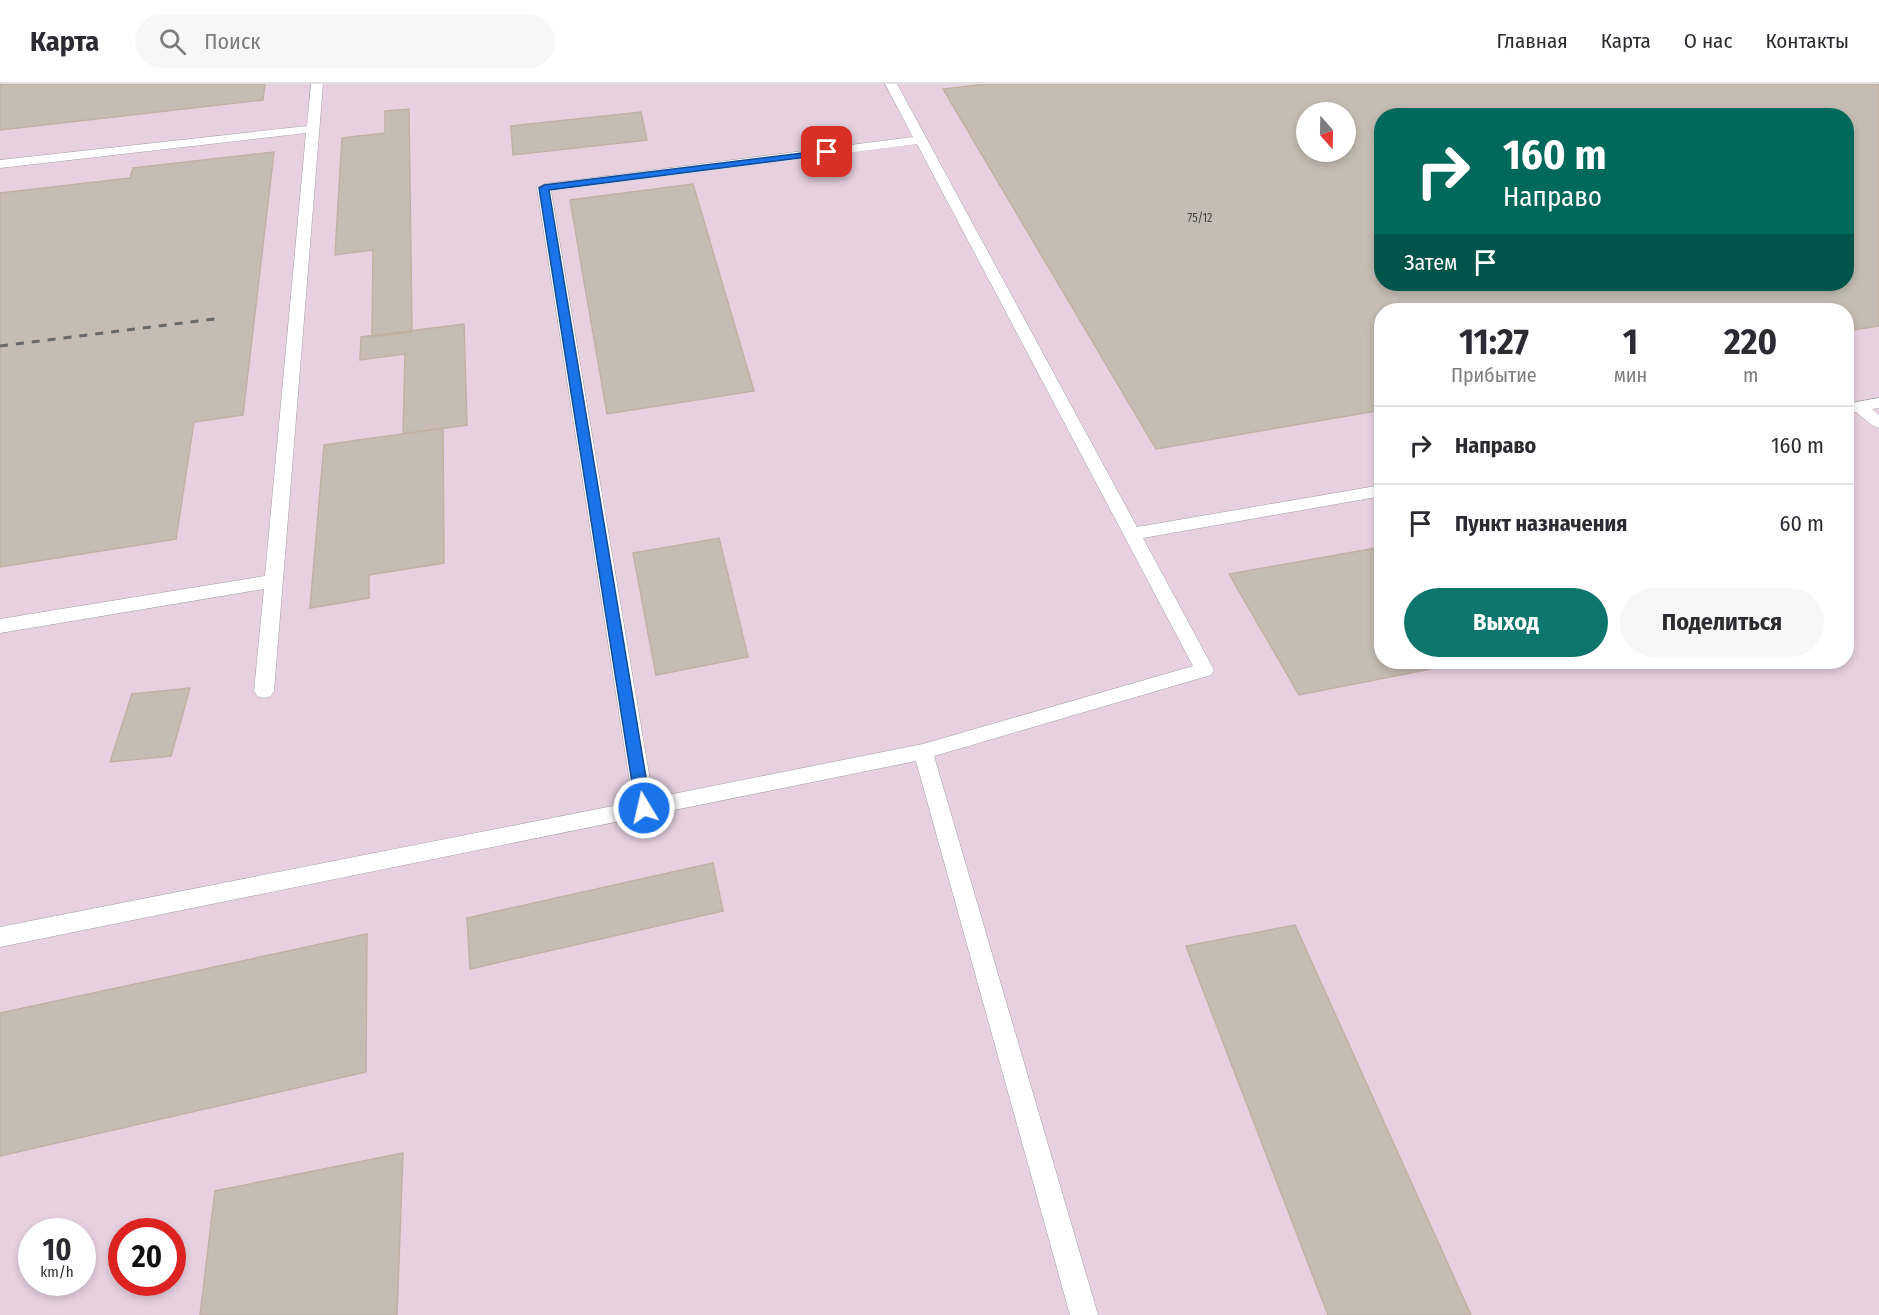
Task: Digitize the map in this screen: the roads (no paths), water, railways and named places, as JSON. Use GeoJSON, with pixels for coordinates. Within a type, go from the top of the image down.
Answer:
{"type":"FeatureCollection","features":[{"type":"Feature","properties":{"kind":"lane"},"geometry":{"type":"LineString","coordinates":[[264,691],[317,84]]}},
{"type":"Feature","properties":{"kind":"lane"},"geometry":{"type":"LineString","coordinates":[[0,937],[923,752],[1204,670],[891,84]]}},
{"type":"Feature","properties":{"kind":"lane"},"geometry":{"type":"LineString","coordinates":[[0,164],[313,129]]}},
{"type":"Feature","properties":{"kind":"lane"},"geometry":{"type":"LineString","coordinates":[[644,808],[544,188],[921,141]]}},
{"type":"Feature","properties":{"kind":"lane"},"geometry":{"type":"LineString","coordinates":[[1854,408],[1879,403]]}},
{"type":"Feature","properties":{"kind":"lane"},"geometry":{"type":"LineString","coordinates":[[1854,409],[1879,423]]}},
{"type":"Feature","properties":{"kind":"lane"},"geometry":{"type":"LineString","coordinates":[[1132,534],[1374,491]]}},
{"type":"Feature","properties":{"kind":"lane"},"geometry":{"type":"LineString","coordinates":[[0,626],[273,581]]}},
{"type":"Feature","properties":{"kind":"lane"},"geometry":{"type":"LineString","coordinates":[[923,752],[1084,1315]]}},
{"type":"Feature","properties":{"kind":"railway"},"geometry":{"type":"LineString","coordinates":[[0,346],[222,318]]}}]}
